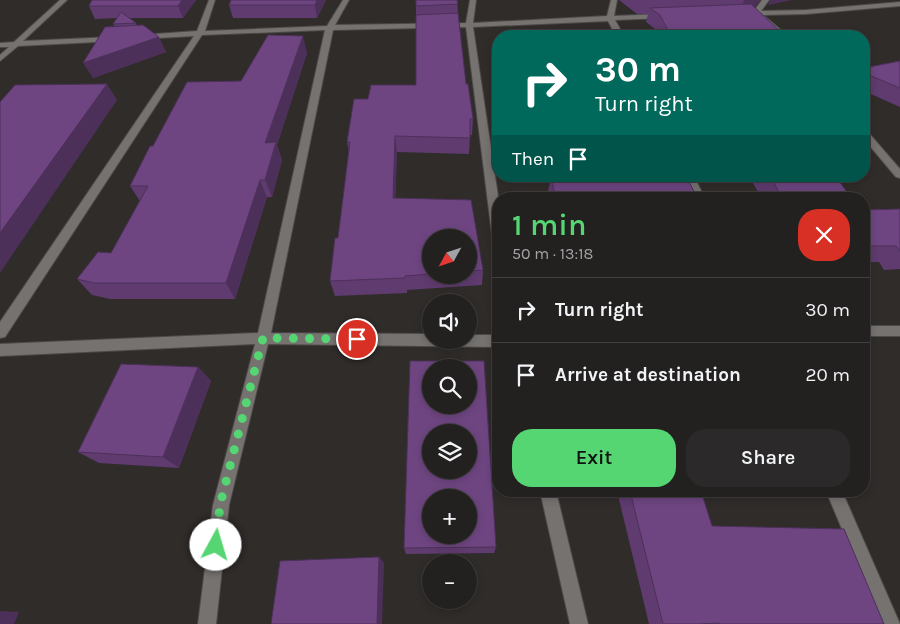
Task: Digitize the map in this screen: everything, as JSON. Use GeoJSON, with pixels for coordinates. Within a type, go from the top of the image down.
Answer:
{"type":"FeatureCollection","features":[{"type":"Feature","properties":{"kind":"street"},"geometry":{"type":"LineString","coordinates":[[0,59],[64,0]]}},
{"type":"Feature","properties":{"kind":"street"},"geometry":{"type":"LineString","coordinates":[[0,333],[200,33],[212,0]]}},
{"type":"Feature","properties":{"kind":"street"},"geometry":{"type":"LineString","coordinates":[[207,624],[220,505],[263,338],[329,29],[346,0]]}},
{"type":"Feature","properties":{"kind":"street"},"geometry":{"type":"LineString","coordinates":[[473,0],[468,25],[492,194]]}},
{"type":"Feature","properties":{"kind":"street"},"geometry":{"type":"LineString","coordinates":[[614,0],[610,18],[617,30]]}},
{"type":"Feature","properties":{"kind":"street"},"geometry":{"type":"LineString","coordinates":[[756,13],[766,0]]}},
{"type":"Feature","properties":{"kind":"street"},"geometry":{"type":"LineString","coordinates":[[737,14],[890,8],[900,4]]}},
{"type":"Feature","properties":{"kind":"street"},"geometry":{"type":"LineString","coordinates":[[756,13],[777,30]]}},
{"type":"Feature","properties":{"kind":"street"},"geometry":{"type":"LineString","coordinates":[[131,38],[261,29],[468,25],[669,16]]}},
{"type":"Feature","properties":{"kind":"street"},"geometry":{"type":"LineString","coordinates":[[0,45],[122,38]]}},
{"type":"Feature","properties":{"kind":"street"},"geometry":{"type":"LineString","coordinates":[[870,140],[900,175]]}},
{"type":"Feature","properties":{"kind":"street"},"geometry":{"type":"LineString","coordinates":[[870,330],[900,330]]}},
{"type":"Feature","properties":{"kind":"street"},"geometry":{"type":"LineString","coordinates":[[0,350],[263,338],[422,340]]}},
{"type":"Feature","properties":{"kind":"street"},"geometry":{"type":"LineString","coordinates":[[477,341],[492,341]]}},
{"type":"Feature","properties":{"kind":"street"},"geometry":{"type":"LineString","coordinates":[[549,497],[579,624]]}},
{"type":"Feature","properties":{"kind":"street"},"geometry":{"type":"LineString","coordinates":[[837,497],[891,624]]}},
{"type":"Feature","properties":{"kind":"building"},"geometry":{"type":"Polygon","coordinates":[[[92,0],[182,0],[178,6],[89,6],[92,0]]]}},
{"type":"Feature","properties":{"kind":"building"},"geometry":{"type":"Polygon","coordinates":[[[231,0],[317,0],[315,5],[229,5],[231,0]]]}},
{"type":"Feature","properties":{"kind":"building"},"geometry":{"type":"Polygon","coordinates":[[[416,0],[457,0],[458,4],[416,6],[416,0]]]}},
{"type":"Feature","properties":{"kind":"building"},"geometry":{"type":"Polygon","coordinates":[[[751,4],[779,30],[668,30],[660,15],[650,8],[751,4]]]}},
{"type":"Feature","properties":{"kind":"building"},"geometry":{"type":"Polygon","coordinates":[[[121,12],[136,23],[113,24],[121,12]]]}},
{"type":"Feature","properties":{"kind":"building"},"geometry":{"type":"Polygon","coordinates":[[[458,13],[466,84],[468,84],[473,119],[470,119],[470,138],[395,136],[393,198],[471,200],[476,229],[422,229],[422,275],[405,276],[405,278],[330,281],[335,238],[338,238],[350,142],[347,142],[354,99],[368,99],[371,85],[416,85],[416,15],[458,13]]]}},
{"type":"Feature","properties":{"kind":"building"},"geometry":{"type":"Polygon","coordinates":[[[143,25],[159,37],[83,63],[105,27],[143,25]]]}},
{"type":"Feature","properties":{"kind":"building"},"geometry":{"type":"Polygon","coordinates":[[[268,35],[303,36],[265,143],[276,142],[265,180],[260,180],[226,283],[94,283],[77,279],[98,252],[111,253],[148,186],[130,186],[150,146],[153,146],[187,82],[241,81],[268,35]]]}},
{"type":"Feature","properties":{"kind":"building"},"geometry":{"type":"Polygon","coordinates":[[[900,61],[900,88],[870,76],[870,67],[900,61]]]}},
{"type":"Feature","properties":{"kind":"building"},"geometry":{"type":"Polygon","coordinates":[[[107,84],[0,233],[0,102],[15,85],[107,84]]]}},
{"type":"Feature","properties":{"kind":"building"},"geometry":{"type":"Polygon","coordinates":[[[552,182],[689,182],[694,192],[554,192],[552,182]]]}},
{"type":"Feature","properties":{"kind":"building"},"geometry":{"type":"Polygon","coordinates":[[[773,182],[840,182],[847,192],[779,192],[773,182]]]}},
{"type":"Feature","properties":{"kind":"building"},"geometry":{"type":"Polygon","coordinates":[[[900,209],[900,251],[896,246],[870,246],[870,210],[900,209]]]}},
{"type":"Feature","properties":{"kind":"building"},"geometry":{"type":"Polygon","coordinates":[[[478,241],[483,270],[478,270],[478,241]]]}},
{"type":"Feature","properties":{"kind":"building"},"geometry":{"type":"Polygon","coordinates":[[[410,361],[422,361],[422,414],[477,414],[477,361],[484,361],[496,547],[404,548],[410,361]]]}},
{"type":"Feature","properties":{"kind":"building"},"geometry":{"type":"Polygon","coordinates":[[[121,364],[198,367],[163,457],[78,452],[121,364]]]}},
{"type":"Feature","properties":{"kind":"building"},"geometry":{"type":"Polygon","coordinates":[[[631,497],[703,497],[712,526],[844,529],[884,624],[719,623],[663,624],[631,497]]]}},
{"type":"Feature","properties":{"kind":"building"},"geometry":{"type":"Polygon","coordinates":[[[379,557],[377,624],[271,624],[280,561],[379,557]]]}},
{"type":"Feature","properties":{"kind":"route"},"geometry":{"type":"LineString","coordinates":[[216,545],[220,505],[263,338],[357,339]]}}]}
